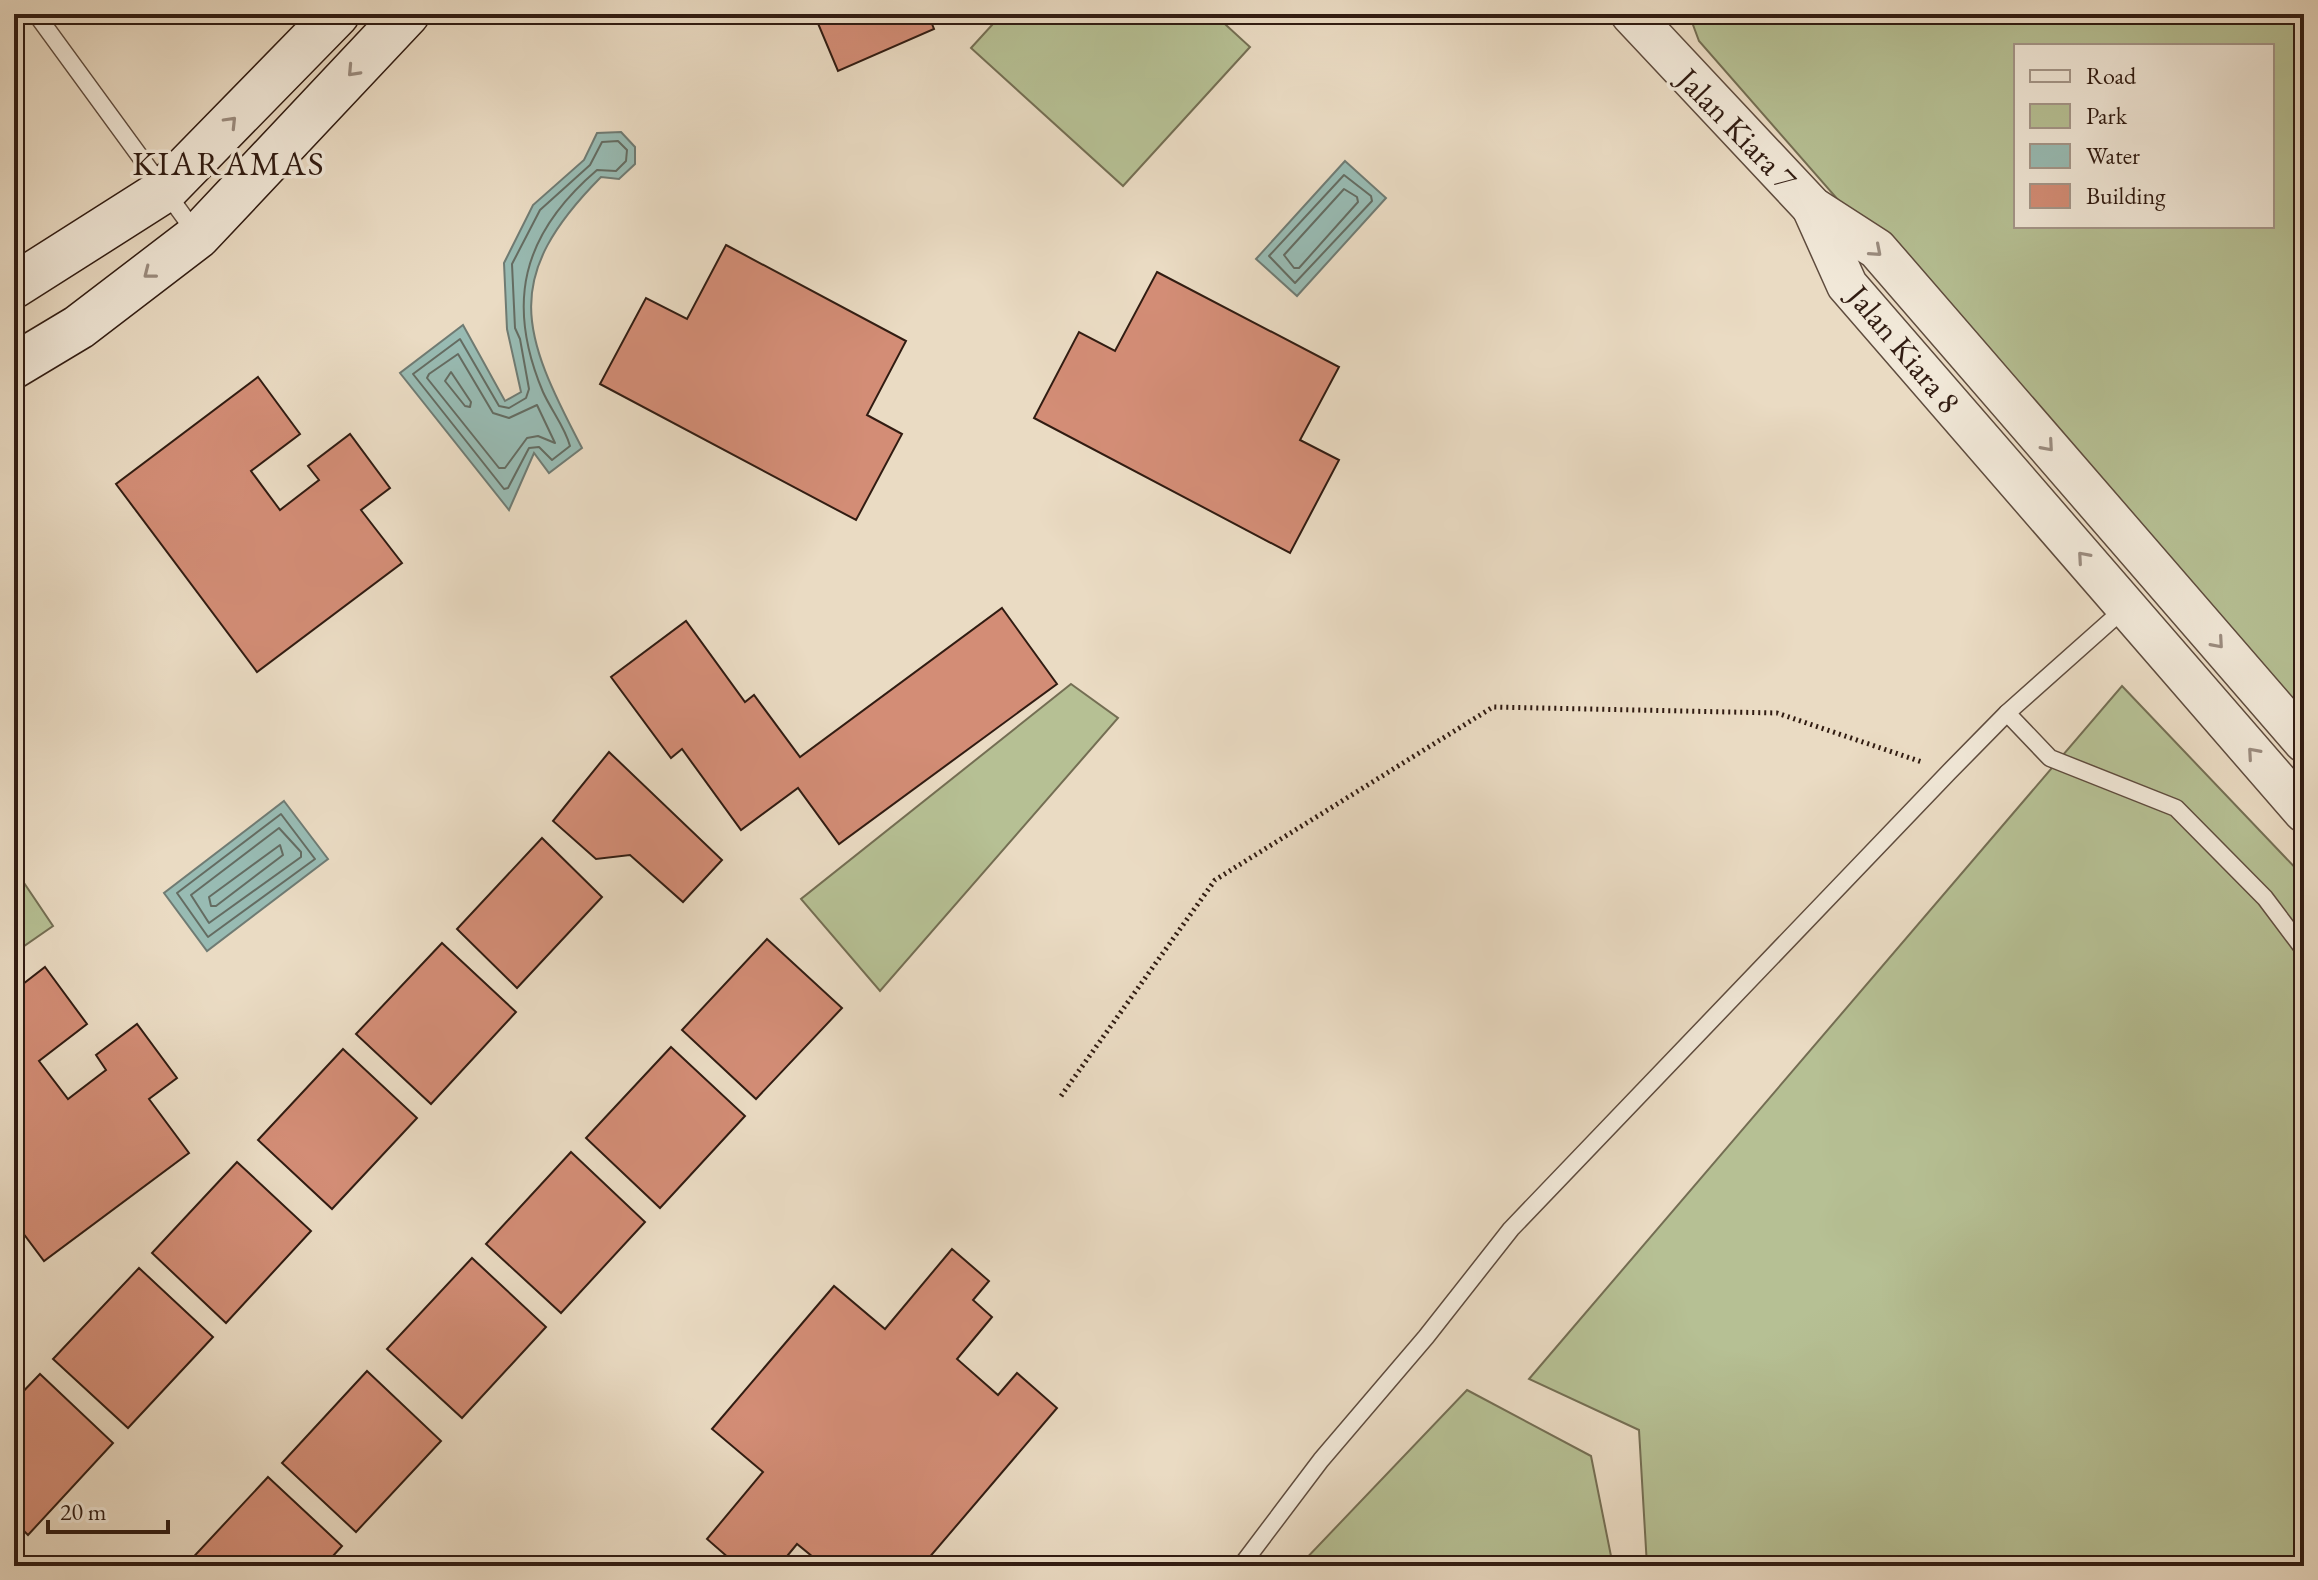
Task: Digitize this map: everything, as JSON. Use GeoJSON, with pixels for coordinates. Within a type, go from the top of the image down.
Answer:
{"type":"FeatureCollection","features":[{"type":"Feature","properties":{"kind":"main road"},"geometry":{"type":"LineString","coordinates":[[14,286],[165,190],[337,14]]}},
{"type":"Feature","properties":{"kind":"main road"},"geometry":{"type":"LineString","coordinates":[[14,366],[79,327],[198,236],[407,14]]}},
{"type":"Feature","properties":{"kind":"street","name":"Jalan Kiara 7"},"geometry":{"type":"LineString","coordinates":[[1631,14],[1712,104],[1812,207]]}},
{"type":"Feature","properties":{"kind":"street","name":"Jalan Kiara 8"},"geometry":{"type":"LineString","coordinates":[[1812,207],[1847,285],[2304,812]]}},
{"type":"Feature","properties":{"kind":"street","name":"Jalan Kiara 8"},"geometry":{"type":"LineString","coordinates":[[1812,207],[1877,249],[2304,742]]}},
{"type":"Feature","properties":{"kind":"lane"},"geometry":{"type":"LineString","coordinates":[[36,14],[198,236]]}},
{"type":"Feature","properties":{"kind":"lane"},"geometry":{"type":"LineString","coordinates":[[1241,1566],[1321,1460],[1426,1337],[1511,1229],[2007,713],[2126,607]]}},
{"type":"Feature","properties":{"kind":"lane"},"geometry":{"type":"LineString","coordinates":[[2007,713],[2050,758],[2176,808],[2265,898],[2304,950]]}},
{"type":"Feature","properties":{"kind":"path"},"geometry":{"type":"LineString","coordinates":[[1061,1096],[1215,880],[1493,707],[1777,713],[1949,772]]}},
{"type":"Feature","properties":{"kind":"green space"},"geometry":{"type":"Polygon","coordinates":[[[1002,14],[1214,14],[1250,47],[1123,186],[971,48],[1002,14]]]}},
{"type":"Feature","properties":{"kind":"green space"},"geometry":{"type":"Polygon","coordinates":[[[1689,14],[1905,14],[1934,23],[2161,14],[2304,14],[2304,732],[1699,41],[1689,14]]]}},
{"type":"Feature","properties":{"kind":"green space"},"geometry":{"type":"Polygon","coordinates":[[[1071,684],[1118,718],[880,991],[801,899],[1071,684]]]}},
{"type":"Feature","properties":{"kind":"green space"},"geometry":{"type":"Polygon","coordinates":[[[2122,686],[2304,877],[2304,1566],[1647,1566],[1639,1430],[1529,1379],[2122,686]]]}},
{"type":"Feature","properties":{"kind":"green space"},"geometry":{"type":"Polygon","coordinates":[[[14,868],[53,926],[14,953],[14,868]]]}},
{"type":"Feature","properties":{"kind":"green space"},"geometry":{"type":"Polygon","coordinates":[[[1467,1390],[1591,1456],[1613,1566],[1299,1566],[1467,1390]]]}},
{"type":"Feature","properties":{"kind":"water"},"geometry":{"type":"Polygon","coordinates":[[[621,132],[635,147],[635,164],[619,179],[601,177],[569,213],[547,246],[535,277],[531,307],[535,338],[545,371],[582,448],[549,473],[534,453],[509,510],[400,373],[463,325],[505,401],[521,392],[507,329],[504,263],[533,205],[584,160],[597,133],[621,132]]]}},
{"type":"Feature","properties":{"kind":"water"},"geometry":{"type":"Polygon","coordinates":[[[1345,161],[1386,198],[1297,296],[1256,259],[1345,161]]]}},
{"type":"Feature","properties":{"kind":"water"},"geometry":{"type":"Polygon","coordinates":[[[284,801],[328,859],[207,951],[164,893],[284,801]]]}},
{"type":"Feature","properties":{"kind":"building"},"geometry":{"type":"Polygon","coordinates":[[[814,14],[928,14],[934,29],[838,71],[814,14]]]}},
{"type":"Feature","properties":{"kind":"building"},"geometry":{"type":"Polygon","coordinates":[[[726,245],[906,341],[867,415],[902,434],[856,520],[600,384],[646,298],[687,319],[726,245]]]}},
{"type":"Feature","properties":{"kind":"building"},"geometry":{"type":"Polygon","coordinates":[[[1157,272],[1339,367],[1300,440],[1339,460],[1290,553],[1034,418],[1079,332],[1115,351],[1157,272]]]}},
{"type":"Feature","properties":{"kind":"building"},"geometry":{"type":"Polygon","coordinates":[[[258,377],[300,434],[251,471],[280,510],[319,480],[308,466],[350,434],[390,488],[361,510],[402,563],[257,672],[116,484],[258,377]]]}},
{"type":"Feature","properties":{"kind":"building"},"geometry":{"type":"Polygon","coordinates":[[[1002,608],[1057,684],[839,844],[798,788],[741,830],[682,749],[671,758],[611,677],[686,621],[745,702],[754,695],[800,757],[1002,608]]]}},
{"type":"Feature","properties":{"kind":"building"},"geometry":{"type":"Polygon","coordinates":[[[609,752],[722,860],[683,902],[630,855],[596,859],[553,821],[609,752]]]}},
{"type":"Feature","properties":{"kind":"building"},"geometry":{"type":"Polygon","coordinates":[[[542,838],[602,897],[517,988],[457,929],[542,838]]]}},
{"type":"Feature","properties":{"kind":"building"},"geometry":{"type":"Polygon","coordinates":[[[767,939],[842,1008],[756,1099],[682,1030],[767,939]]]}},
{"type":"Feature","properties":{"kind":"building"},"geometry":{"type":"Polygon","coordinates":[[[442,943],[516,1012],[431,1104],[356,1034],[442,943]]]}},
{"type":"Feature","properties":{"kind":"building"},"geometry":{"type":"Polygon","coordinates":[[[45,967],[87,1024],[39,1061],[68,1099],[106,1070],[96,1055],[137,1024],[177,1078],[149,1099],[189,1153],[44,1261],[14,1221],[14,991],[45,967]]]}},
{"type":"Feature","properties":{"kind":"building"},"geometry":{"type":"Polygon","coordinates":[[[671,1047],[745,1116],[660,1208],[586,1138],[671,1047]]]}},
{"type":"Feature","properties":{"kind":"building"},"geometry":{"type":"Polygon","coordinates":[[[343,1049],[417,1118],[332,1209],[258,1140],[343,1049]]]}},
{"type":"Feature","properties":{"kind":"building"},"geometry":{"type":"Polygon","coordinates":[[[571,1152],[645,1222],[561,1313],[486,1244],[571,1152]]]}},
{"type":"Feature","properties":{"kind":"building"},"geometry":{"type":"Polygon","coordinates":[[[237,1162],[311,1231],[226,1323],[152,1253],[237,1162]]]}},
{"type":"Feature","properties":{"kind":"building"},"geometry":{"type":"Polygon","coordinates":[[[952,1249],[989,1281],[973,1300],[992,1317],[957,1359],[998,1395],[1017,1373],[1057,1408],[922,1566],[824,1566],[797,1544],[779,1566],[738,1566],[707,1539],[763,1472],[712,1429],[834,1286],[885,1329],[952,1249]]]}},
{"type":"Feature","properties":{"kind":"building"},"geometry":{"type":"Polygon","coordinates":[[[472,1258],[546,1327],[462,1418],[387,1349],[472,1258]]]}},
{"type":"Feature","properties":{"kind":"building"},"geometry":{"type":"Polygon","coordinates":[[[139,1268],[213,1337],[128,1428],[53,1359],[139,1268]]]}},
{"type":"Feature","properties":{"kind":"building"},"geometry":{"type":"Polygon","coordinates":[[[367,1371],[441,1441],[356,1532],[282,1463],[367,1371]]]}},
{"type":"Feature","properties":{"kind":"building"},"geometry":{"type":"Polygon","coordinates":[[[40,1374],[113,1443],[28,1535],[14,1521],[14,1401],[40,1374]]]}},
{"type":"Feature","properties":{"kind":"building"},"geometry":{"type":"Polygon","coordinates":[[[268,1477],[342,1546],[324,1566],[185,1566],[268,1477]]]}},
{"type":"Feature","properties":{"kind":"district","name":"KIARAMAS"},"geometry":{"type":"Point","coordinates":[229,163]}}]}
